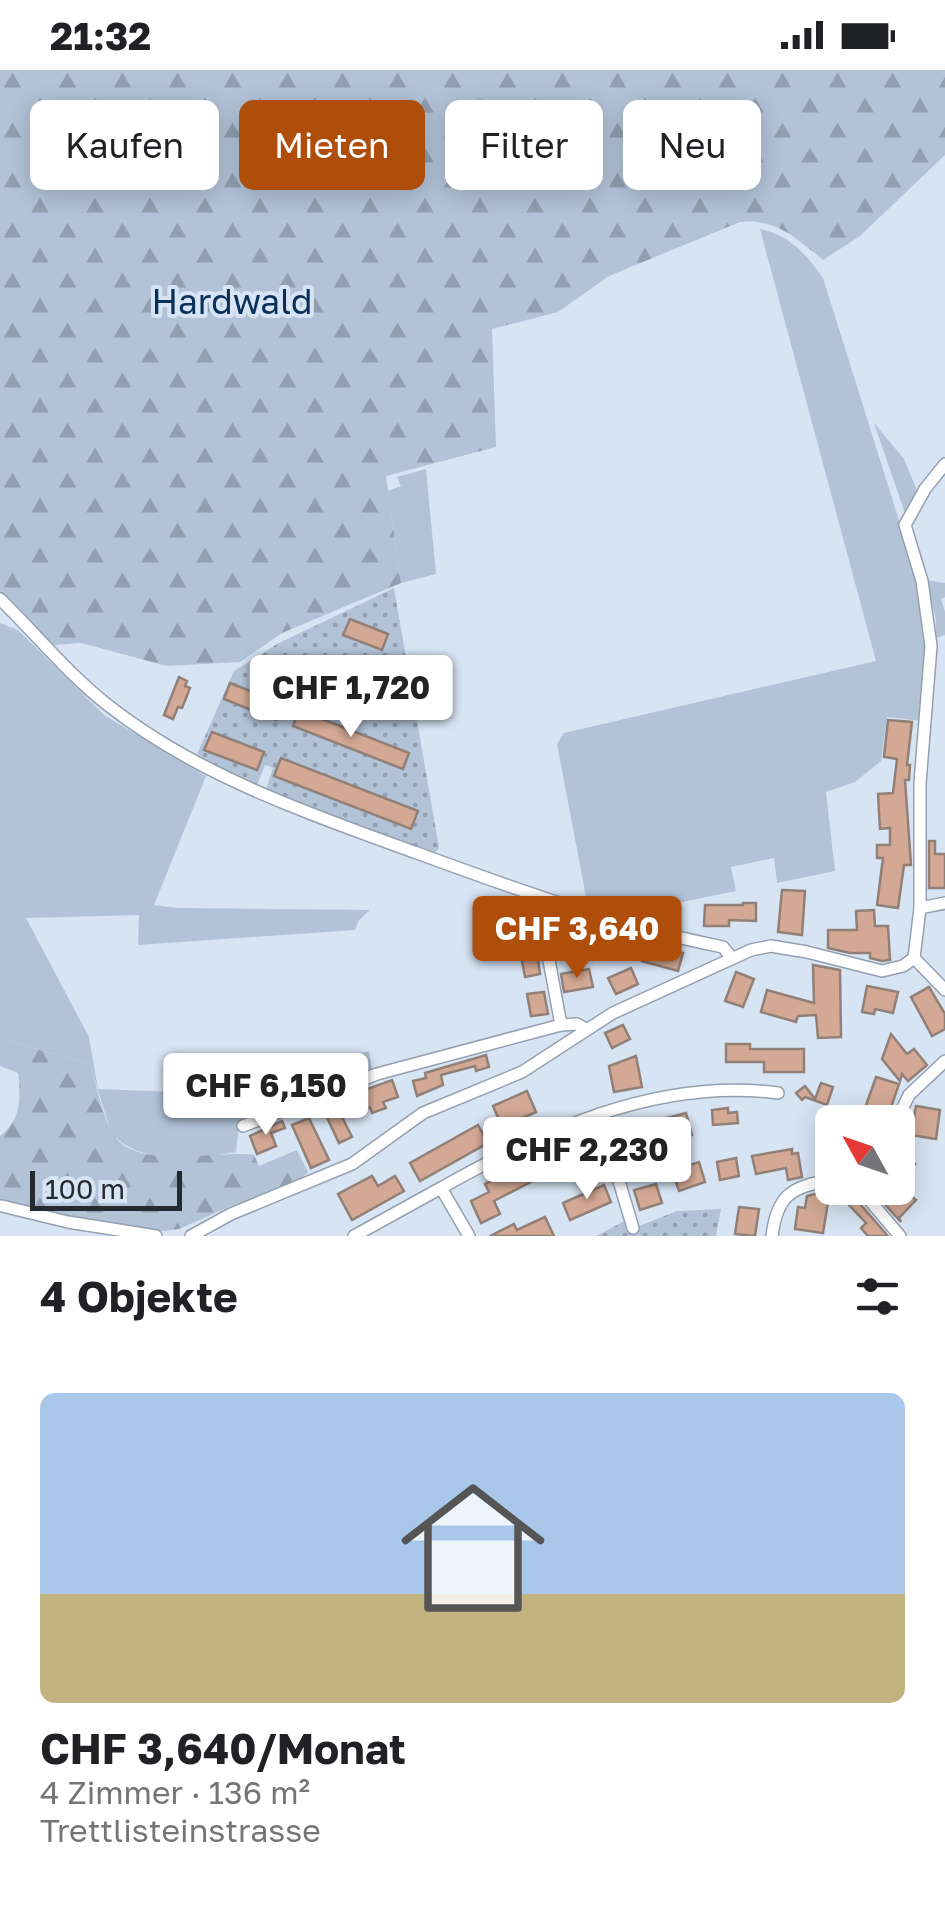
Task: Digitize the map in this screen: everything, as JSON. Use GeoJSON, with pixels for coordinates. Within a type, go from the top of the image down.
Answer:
{"type":"FeatureCollection","features":[{"type":"Feature","properties":{"kind":"street"},"geometry":{"type":"LineString","coordinates":[[914,958],[920,908],[919,804],[931,646],[922,581],[906,525],[916,502],[945,464]]}},
{"type":"Feature","properties":{"kind":"street"},"geometry":{"type":"LineString","coordinates":[[0,599],[110,707],[231,780],[293,808],[540,898],[723,947],[732,958]]}},
{"type":"Feature","properties":{"kind":"street"},"geometry":{"type":"LineString","coordinates":[[540,898],[561,1025]]}},
{"type":"Feature","properties":{"kind":"street"},"geometry":{"type":"LineString","coordinates":[[920,908],[945,903]]}},
{"type":"Feature","properties":{"kind":"street"},"geometry":{"type":"LineString","coordinates":[[191,1236],[231,1214],[352,1164],[424,1113],[522,1072],[622,1008],[754,948],[771,946],[890,971],[914,958]]}},
{"type":"Feature","properties":{"kind":"street"},"geometry":{"type":"LineString","coordinates":[[914,958],[945,990]]}},
{"type":"Feature","properties":{"kind":"street"},"geometry":{"type":"LineString","coordinates":[[243,1126],[377,1074],[561,1025],[577,1024],[586,1030]]}},
{"type":"Feature","properties":{"kind":"street"},"geometry":{"type":"LineString","coordinates":[[904,1105],[908,1095],[945,1061]]}},
{"type":"Feature","properties":{"kind":"street"},"geometry":{"type":"LineString","coordinates":[[354,1236],[539,1135],[599,1114],[632,1104],[711,1091],[749,1089],[778,1093]]}},
{"type":"Feature","properties":{"kind":"street"},"geometry":{"type":"LineString","coordinates":[[599,1114],[633,1228]]}},
{"type":"Feature","properties":{"kind":"street"},"geometry":{"type":"LineString","coordinates":[[772,1236],[783,1199],[815,1183]]}},
{"type":"Feature","properties":{"kind":"street"},"geometry":{"type":"LineString","coordinates":[[441,1188],[469,1236]]}},
{"type":"Feature","properties":{"kind":"street"},"geometry":{"type":"LineString","coordinates":[[874,1205],[900,1236]]}},
{"type":"Feature","properties":{"kind":"street"},"geometry":{"type":"LineString","coordinates":[[2,1206],[68,1222],[156,1236]]}},
{"type":"Feature","properties":{"kind":"green space","name":"Hardwald"},"geometry":{"type":"Polygon","coordinates":[[[0,70],[945,70],[945,155],[860,236],[823,260],[775,226],[740,222],[609,276],[558,312],[492,329],[496,447],[386,476],[401,583],[282,633],[240,662],[167,666],[81,643],[52,645],[0,593],[0,70]]]}},
{"type":"Feature","properties":{"kind":"green space"},"geometry":{"type":"Polygon","coordinates":[[[760,229],[796,247],[823,278],[918,581],[925,628],[922,721],[887,717],[881,761],[855,782],[826,792],[835,871],[777,883],[774,858],[731,867],[736,891],[618,915],[588,907],[557,744],[564,733],[876,661],[760,229]]]}},
{"type":"Feature","properties":{"kind":"green space"},"geometry":{"type":"Polygon","coordinates":[[[874,423],[904,459],[918,493],[905,513],[874,423]]]}},
{"type":"Feature","properties":{"kind":"green space"},"geometry":{"type":"Polygon","coordinates":[[[426,469],[436,574],[401,583],[388,491],[401,486],[397,477],[426,469]]]}},
{"type":"Feature","properties":{"kind":"green space"},"geometry":{"type":"Polygon","coordinates":[[[926,580],[945,583],[945,597],[941,599],[945,635],[936,638],[936,620],[926,580]]]}},
{"type":"Feature","properties":{"kind":"green space"},"geometry":{"type":"Polygon","coordinates":[[[394,588],[439,848],[434,854],[265,792],[273,768],[265,765],[256,788],[197,754],[234,671],[277,644],[394,588]]]}},
{"type":"Feature","properties":{"kind":"green space"},"geometry":{"type":"Polygon","coordinates":[[[0,623],[18,630],[104,715],[206,776],[154,905],[370,910],[355,930],[138,945],[139,915],[26,918],[89,1037],[98,1089],[201,1093],[369,1051],[372,1072],[239,1123],[236,1152],[169,1157],[137,1150],[111,1132],[90,1064],[0,1039],[0,623]]]}},
{"type":"Feature","properties":{"kind":"green space"},"geometry":{"type":"Polygon","coordinates":[[[0,1039],[90,1064],[112,1132],[123,1145],[138,1152],[178,1157],[254,1155],[259,1166],[297,1150],[308,1172],[292,1186],[231,1206],[179,1229],[148,1233],[0,1205],[0,1136],[16,1116],[19,1091],[18,1073],[0,1066],[0,1039]]]}},
{"type":"Feature","properties":{"kind":"green space"},"geometry":{"type":"Polygon","coordinates":[[[721,1209],[716,1236],[596,1236],[628,1219],[632,1229],[677,1211],[721,1209]]]}},
{"type":"Feature","properties":{"kind":"building"},"geometry":{"type":"Polygon","coordinates":[[[350,619],[388,634],[382,650],[343,635],[350,619]]]}},
{"type":"Feature","properties":{"kind":"building"},"geometry":{"type":"Polygon","coordinates":[[[317,662],[398,693],[392,709],[311,678],[317,662]]]}},
{"type":"Feature","properties":{"kind":"building"},"geometry":{"type":"Polygon","coordinates":[[[179,677],[190,688],[173,719],[164,715],[179,677]]]}},
{"type":"Feature","properties":{"kind":"building"},"geometry":{"type":"Polygon","coordinates":[[[230,683],[283,704],[276,720],[224,699],[230,683]]]}},
{"type":"Feature","properties":{"kind":"building"},"geometry":{"type":"Polygon","coordinates":[[[299,710],[409,753],[403,769],[293,726],[299,710]]]}},
{"type":"Feature","properties":{"kind":"building"},"geometry":{"type":"Polygon","coordinates":[[[888,720],[912,722],[909,780],[905,780],[911,865],[904,865],[898,908],[877,905],[883,858],[877,858],[877,845],[890,845],[890,828],[880,829],[878,794],[893,793],[897,759],[884,757],[888,720]]]}},
{"type":"Feature","properties":{"kind":"building"},"geometry":{"type":"Polygon","coordinates":[[[212,732],[264,752],[257,770],[204,750],[212,732]]]}},
{"type":"Feature","properties":{"kind":"building"},"geometry":{"type":"Polygon","coordinates":[[[281,758],[418,811],[411,829],[274,776],[281,758]]]}},
{"type":"Feature","properties":{"kind":"building"},"geometry":{"type":"Polygon","coordinates":[[[929,841],[935,841],[935,854],[945,854],[945,888],[929,888],[929,841]]]}},
{"type":"Feature","properties":{"kind":"building"},"geometry":{"type":"Polygon","coordinates":[[[782,890],[805,891],[802,935],[778,932],[782,890]]]}},
{"type":"Feature","properties":{"kind":"building"},"geometry":{"type":"Polygon","coordinates":[[[756,903],[756,921],[729,920],[729,926],[704,926],[705,905],[756,903]]]}},
{"type":"Feature","properties":{"kind":"building"},"geometry":{"type":"Polygon","coordinates":[[[874,910],[875,926],[888,926],[890,960],[870,958],[870,953],[828,948],[828,930],[857,930],[856,911],[874,910]]]}},
{"type":"Feature","properties":{"kind":"building"},"geometry":{"type":"Polygon","coordinates":[[[594,928],[629,937],[626,957],[588,947],[594,928]]]}},
{"type":"Feature","properties":{"kind":"building"},"geometry":{"type":"Polygon","coordinates":[[[646,943],[683,953],[678,971],[642,961],[646,943]]]}},
{"type":"Feature","properties":{"kind":"building"},"geometry":{"type":"Polygon","coordinates":[[[537,953],[540,974],[525,977],[521,956],[537,953]]]}},
{"type":"Feature","properties":{"kind":"building"},"geometry":{"type":"Polygon","coordinates":[[[813,965],[840,970],[841,1037],[818,1038],[816,1015],[798,1016],[796,1022],[761,1012],[767,990],[814,1003],[813,965]]]}},
{"type":"Feature","properties":{"kind":"building"},"geometry":{"type":"Polygon","coordinates":[[[631,968],[638,984],[616,994],[608,978],[631,968]]]}},
{"type":"Feature","properties":{"kind":"building"},"geometry":{"type":"Polygon","coordinates":[[[589,969],[593,987],[564,992],[561,974],[589,969]]]}},
{"type":"Feature","properties":{"kind":"building"},"geometry":{"type":"Polygon","coordinates":[[[736,972],[754,979],[743,1007],[725,1001],[736,972]]]}},
{"type":"Feature","properties":{"kind":"building"},"geometry":{"type":"Polygon","coordinates":[[[867,986],[898,992],[893,1013],[875,1009],[874,1014],[862,1012],[867,986]]]}},
{"type":"Feature","properties":{"kind":"building"},"geometry":{"type":"Polygon","coordinates":[[[929,987],[945,1014],[945,1029],[932,1036],[911,997],[929,987]]]}},
{"type":"Feature","properties":{"kind":"building"},"geometry":{"type":"Polygon","coordinates":[[[544,992],[548,1014],[531,1016],[527,994],[544,992]]]}},
{"type":"Feature","properties":{"kind":"building"},"geometry":{"type":"Polygon","coordinates":[[[623,1025],[630,1039],[612,1048],[605,1033],[623,1025]]]}},
{"type":"Feature","properties":{"kind":"building"},"geometry":{"type":"Polygon","coordinates":[[[891,1034],[907,1054],[914,1049],[927,1065],[908,1081],[902,1074],[900,1081],[882,1059],[891,1034]]]}},
{"type":"Feature","properties":{"kind":"building"},"geometry":{"type":"Polygon","coordinates":[[[726,1044],[750,1044],[750,1049],[804,1049],[804,1072],[764,1072],[764,1062],[726,1062],[726,1044]]]}},
{"type":"Feature","properties":{"kind":"building"},"geometry":{"type":"Polygon","coordinates":[[[486,1055],[489,1067],[476,1071],[475,1066],[441,1075],[443,1085],[417,1096],[413,1081],[426,1078],[425,1073],[486,1055]]]}},
{"type":"Feature","properties":{"kind":"building"},"geometry":{"type":"Polygon","coordinates":[[[636,1056],[642,1087],[614,1092],[609,1066],[636,1056]]]}},
{"type":"Feature","properties":{"kind":"building"},"geometry":{"type":"Polygon","coordinates":[[[876,1077],[899,1084],[892,1105],[866,1105],[876,1077]]]}},
{"type":"Feature","properties":{"kind":"building"},"geometry":{"type":"Polygon","coordinates":[[[392,1080],[398,1097],[383,1102],[386,1108],[372,1113],[370,1107],[357,1111],[351,1095],[392,1080]]]}},
{"type":"Feature","properties":{"kind":"building"},"geometry":{"type":"Polygon","coordinates":[[[821,1083],[833,1087],[827,1105],[805,1097],[802,1100],[796,1093],[805,1086],[815,1099],[821,1083]]]}},
{"type":"Feature","properties":{"kind":"building"},"geometry":{"type":"Polygon","coordinates":[[[527,1091],[536,1112],[502,1127],[493,1106],[527,1091]]]}},
{"type":"Feature","properties":{"kind":"building"},"geometry":{"type":"Polygon","coordinates":[[[334,1101],[352,1137],[339,1143],[322,1107],[334,1101]]]}},
{"type":"Feature","properties":{"kind":"building"},"geometry":{"type":"Polygon","coordinates":[[[916,1106],[940,1110],[936,1139],[915,1136],[916,1106]]]}},
{"type":"Feature","properties":{"kind":"building"},"geometry":{"type":"Polygon","coordinates":[[[728,1108],[728,1113],[737,1112],[738,1123],[713,1125],[712,1110],[728,1108]]]}},
{"type":"Feature","properties":{"kind":"building"},"geometry":{"type":"Polygon","coordinates":[[[686,1113],[692,1135],[665,1144],[659,1120],[686,1113]]]}},
{"type":"Feature","properties":{"kind":"building"},"geometry":{"type":"Polygon","coordinates":[[[309,1118],[329,1160],[311,1168],[292,1125],[309,1118]]]}},
{"type":"Feature","properties":{"kind":"building"},"geometry":{"type":"Polygon","coordinates":[[[282,1121],[285,1128],[271,1133],[276,1146],[257,1154],[250,1136],[282,1121]]]}},
{"type":"Feature","properties":{"kind":"building"},"geometry":{"type":"Polygon","coordinates":[[[478,1125],[488,1143],[420,1181],[410,1163],[478,1125]]]}},
{"type":"Feature","properties":{"kind":"building"},"geometry":{"type":"Polygon","coordinates":[[[631,1127],[638,1163],[624,1164],[617,1128],[631,1127]]]}},
{"type":"Feature","properties":{"kind":"building"},"geometry":{"type":"Polygon","coordinates":[[[595,1135],[601,1154],[572,1164],[565,1146],[595,1135]]]}},
{"type":"Feature","properties":{"kind":"building"},"geometry":{"type":"Polygon","coordinates":[[[792,1149],[792,1154],[798,1153],[802,1177],[788,1180],[786,1168],[756,1174],[752,1156],[792,1149]]]}},
{"type":"Feature","properties":{"kind":"building"},"geometry":{"type":"Polygon","coordinates":[[[538,1156],[546,1174],[494,1201],[500,1214],[481,1223],[471,1201],[489,1192],[485,1184],[538,1156]]]}},
{"type":"Feature","properties":{"kind":"building"},"geometry":{"type":"Polygon","coordinates":[[[736,1158],[739,1176],[720,1180],[717,1162],[736,1158]]]}},
{"type":"Feature","properties":{"kind":"building"},"geometry":{"type":"Polygon","coordinates":[[[699,1162],[705,1182],[679,1191],[672,1171],[699,1162]]]}},
{"type":"Feature","properties":{"kind":"building"},"geometry":{"type":"Polygon","coordinates":[[[372,1176],[378,1186],[395,1176],[404,1191],[352,1220],[338,1194],[372,1176]]]}},
{"type":"Feature","properties":{"kind":"building"},"geometry":{"type":"Polygon","coordinates":[[[656,1184],[662,1203],[640,1210],[634,1190],[656,1184]]]}},
{"type":"Feature","properties":{"kind":"building"},"geometry":{"type":"Polygon","coordinates":[[[604,1185],[611,1202],[570,1220],[563,1203],[604,1185]]]}},
{"type":"Feature","properties":{"kind":"building"},"geometry":{"type":"Polygon","coordinates":[[[815,1194],[815,1205],[828,1205],[823,1233],[795,1229],[798,1207],[805,1208],[807,1196],[815,1194]]]}},
{"type":"Feature","properties":{"kind":"building"},"geometry":{"type":"Polygon","coordinates":[[[849,1205],[861,1205],[887,1235],[868,1236],[861,1228],[866,1223],[849,1205]]]}},
{"type":"Feature","properties":{"kind":"building"},"geometry":{"type":"Polygon","coordinates":[[[886,1205],[911,1205],[899,1218],[901,1222],[886,1205]]]}},
{"type":"Feature","properties":{"kind":"building"},"geometry":{"type":"Polygon","coordinates":[[[739,1207],[759,1209],[755,1236],[735,1234],[739,1207]]]}},
{"type":"Feature","properties":{"kind":"building"},"geometry":{"type":"Polygon","coordinates":[[[545,1217],[554,1236],[490,1236],[514,1224],[517,1230],[545,1217]]]}}]}
